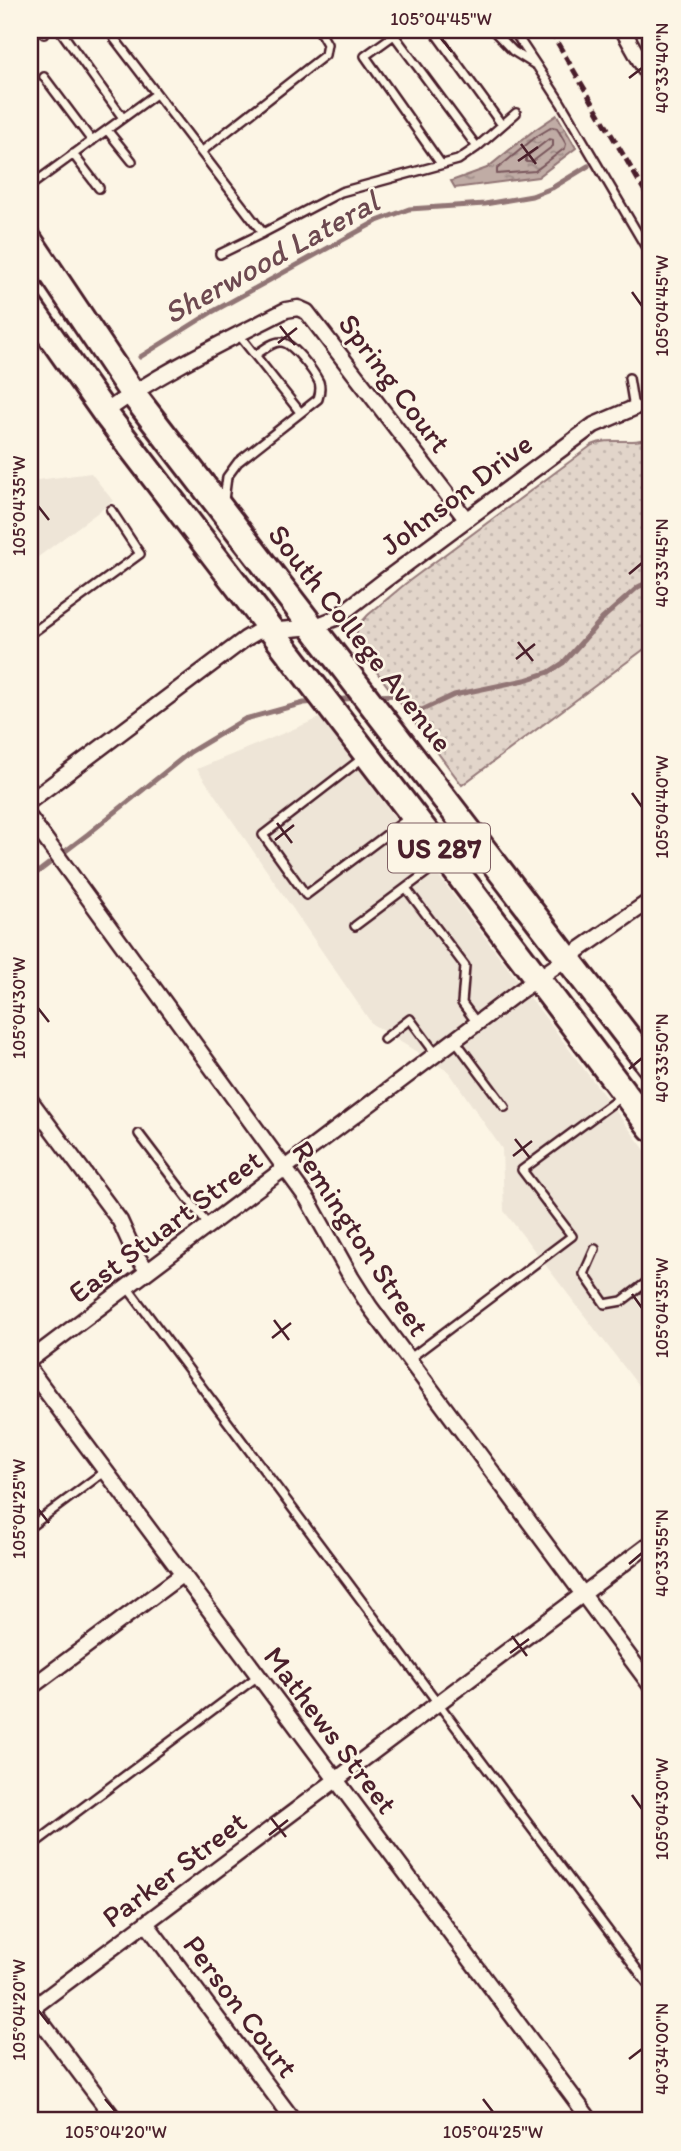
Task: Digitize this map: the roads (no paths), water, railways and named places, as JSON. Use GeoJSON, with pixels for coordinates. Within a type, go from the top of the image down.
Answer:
{"type":"FeatureCollection","features":[{"type":"Feature","properties":{"kind":"highway","name":"South College Avenue"},"geometry":{"type":"LineString","coordinates":[[30,241],[132,393],[651,1067]]}},
{"type":"Feature","properties":{"kind":"highway","name":"US 287"},"geometry":{"type":"LineString","coordinates":[[30,307],[105,412],[651,1128]]}},
{"type":"Feature","properties":{"kind":"street"},"geometry":{"type":"LineString","coordinates":[[623,30],[651,80]]}},
{"type":"Feature","properties":{"kind":"street","name":"Spring Court"},"geometry":{"type":"LineString","coordinates":[[239,335],[286,310],[298,308],[307,312],[466,519]]}},
{"type":"Feature","properties":{"kind":"street"},"geometry":{"type":"LineString","coordinates":[[105,412],[174,368],[239,335]]}},
{"type":"Feature","properties":{"kind":"street","name":"Johnson Drive"},"geometry":{"type":"LineString","coordinates":[[313,627],[336,618],[594,425],[634,408]]}},
{"type":"Feature","properties":{"kind":"street"},"geometry":{"type":"LineString","coordinates":[[30,801],[245,639],[257,632],[313,627]]}},
{"type":"Feature","properties":{"kind":"street","name":"Remington Street"},"geometry":{"type":"LineString","coordinates":[[30,818],[308,1200],[351,1277],[409,1359],[651,1686]]}},
{"type":"Feature","properties":{"kind":"street","name":"East Stuart Street"},"geometry":{"type":"LineString","coordinates":[[30,1360],[436,1054],[651,900]]}},
{"type":"Feature","properties":{"kind":"street"},"geometry":{"type":"LineString","coordinates":[[30,1100],[120,1221],[135,1254],[148,1271]]}},
{"type":"Feature","properties":{"kind":"street","name":"Mathews Street"},"geometry":{"type":"LineString","coordinates":[[30,1370],[591,2121]]}},
{"type":"Feature","properties":{"kind":"street","name":"Parker Street"},"geometry":{"type":"LineString","coordinates":[[30,2008],[651,1544]]}},
{"type":"Feature","properties":{"kind":"street"},"geometry":{"type":"LineString","coordinates":[[30,1688],[183,1574]]}},
{"type":"Feature","properties":{"kind":"street","name":"Person Court"},"geometry":{"type":"LineString","coordinates":[[146,1923],[294,2121]]}},
{"type":"Feature","properties":{"kind":"street"},"geometry":{"type":"LineString","coordinates":[[30,2008],[116,2121]]}},
{"type":"Feature","properties":{"kind":"lane"},"geometry":{"type":"LineString","coordinates":[[60,30],[123,118]]}},
{"type":"Feature","properties":{"kind":"lane"},"geometry":{"type":"LineString","coordinates":[[125,30],[114,38],[263,233]]}},
{"type":"Feature","properties":{"kind":"lane"},"geometry":{"type":"LineString","coordinates":[[401,30],[365,56],[441,164]]}},
{"type":"Feature","properties":{"kind":"lane"},"geometry":{"type":"LineString","coordinates":[[433,30],[502,125]]}},
{"type":"Feature","properties":{"kind":"lane"},"geometry":{"type":"LineString","coordinates":[[493,30],[513,51],[537,66]]}},
{"type":"Feature","properties":{"kind":"lane"},"geometry":{"type":"LineString","coordinates":[[513,30],[561,103],[651,256]]}},
{"type":"Feature","properties":{"kind":"lane"},"geometry":{"type":"LineString","coordinates":[[201,152],[324,55],[327,44],[324,31]]}},
{"type":"Feature","properties":{"kind":"lane"},"geometry":{"type":"LineString","coordinates":[[394,35],[477,148]]}},
{"type":"Feature","properties":{"kind":"lane"},"geometry":{"type":"LineString","coordinates":[[44,77],[92,141]]}},
{"type":"Feature","properties":{"kind":"lane"},"geometry":{"type":"LineString","coordinates":[[30,186],[156,94]]}},
{"type":"Feature","properties":{"kind":"lane"},"geometry":{"type":"LineString","coordinates":[[220,254],[341,192],[458,160],[477,148],[516,113]]}},
{"type":"Feature","properties":{"kind":"lane"},"geometry":{"type":"LineString","coordinates":[[107,130],[132,161]]}},
{"type":"Feature","properties":{"kind":"lane"},"geometry":{"type":"LineString","coordinates":[[73,154],[99,188]]}},
{"type":"Feature","properties":{"kind":"lane"},"geometry":{"type":"LineString","coordinates":[[239,335],[300,412]]}},
{"type":"Feature","properties":{"kind":"lane"},"geometry":{"type":"LineString","coordinates":[[222,511],[227,477],[238,462],[318,399],[320,384],[294,348],[286,342],[279,342],[255,355]]}},
{"type":"Feature","properties":{"kind":"lane"},"geometry":{"type":"LineString","coordinates":[[629,378],[634,408]]}},
{"type":"Feature","properties":{"kind":"lane"},"geometry":{"type":"LineString","coordinates":[[36,630],[140,554],[111,510]]}},
{"type":"Feature","properties":{"kind":"lane"},"geometry":{"type":"LineString","coordinates":[[367,755],[263,835],[306,895],[413,815]]}},
{"type":"Feature","properties":{"kind":"lane"},"geometry":{"type":"LineString","coordinates":[[355,926],[446,858]]}},
{"type":"Feature","properties":{"kind":"lane"},"geometry":{"type":"LineString","coordinates":[[406,888],[465,966],[462,1003],[477,1024]]}},
{"type":"Feature","properties":{"kind":"lane"},"geometry":{"type":"LineString","coordinates":[[384,1039],[410,1019],[436,1054]]}},
{"type":"Feature","properties":{"kind":"lane"},"geometry":{"type":"LineString","coordinates":[[455,1040],[505,1107]]}},
{"type":"Feature","properties":{"kind":"lane"},"geometry":{"type":"LineString","coordinates":[[409,1359],[572,1236],[522,1170],[625,1094]]}},
{"type":"Feature","properties":{"kind":"lane"},"geometry":{"type":"LineString","coordinates":[[139,1134],[208,1226]]}},
{"type":"Feature","properties":{"kind":"lane"},"geometry":{"type":"LineString","coordinates":[[595,1249],[584,1273],[605,1304],[622,1301],[651,1279]]}},
{"type":"Feature","properties":{"kind":"lane"},"geometry":{"type":"LineString","coordinates":[[127,1287],[651,1988]]}},
{"type":"Feature","properties":{"kind":"lane"},"geometry":{"type":"LineString","coordinates":[[30,1527],[105,1471]]}},
{"type":"Feature","properties":{"kind":"lane"},"geometry":{"type":"LineString","coordinates":[[30,1847],[258,1675]]}},
{"type":"Feature","properties":{"kind":"water"},"geometry":{"type":"Polygon","coordinates":[[[557,115],[576,148],[538,177],[455,188],[451,181],[487,168],[557,115]]]}},
{"type":"Feature","properties":{"kind":"waterway","name":"Sherwood Lateral"},"geometry":{"type":"LineString","coordinates":[[140,357],[212,312],[377,221],[409,209],[485,204],[532,196],[552,188],[588,166]]}},
{"type":"Feature","properties":{"kind":"waterway"},"geometry":{"type":"LineString","coordinates":[[376,696],[397,695],[415,709],[422,710],[454,695],[525,680],[549,672],[563,663],[603,618],[638,587],[651,581]]}},
{"type":"Feature","properties":{"kind":"waterway"},"geometry":{"type":"LineString","coordinates":[[334,700],[356,698]]}},
{"type":"Feature","properties":{"kind":"waterway"},"geometry":{"type":"LineString","coordinates":[[30,878],[190,752],[245,719],[304,703],[318,702]]}},
{"type":"Feature","properties":{"kind":"railway"},"geometry":{"type":"LineString","coordinates":[[550,30],[651,202]]}}]}
